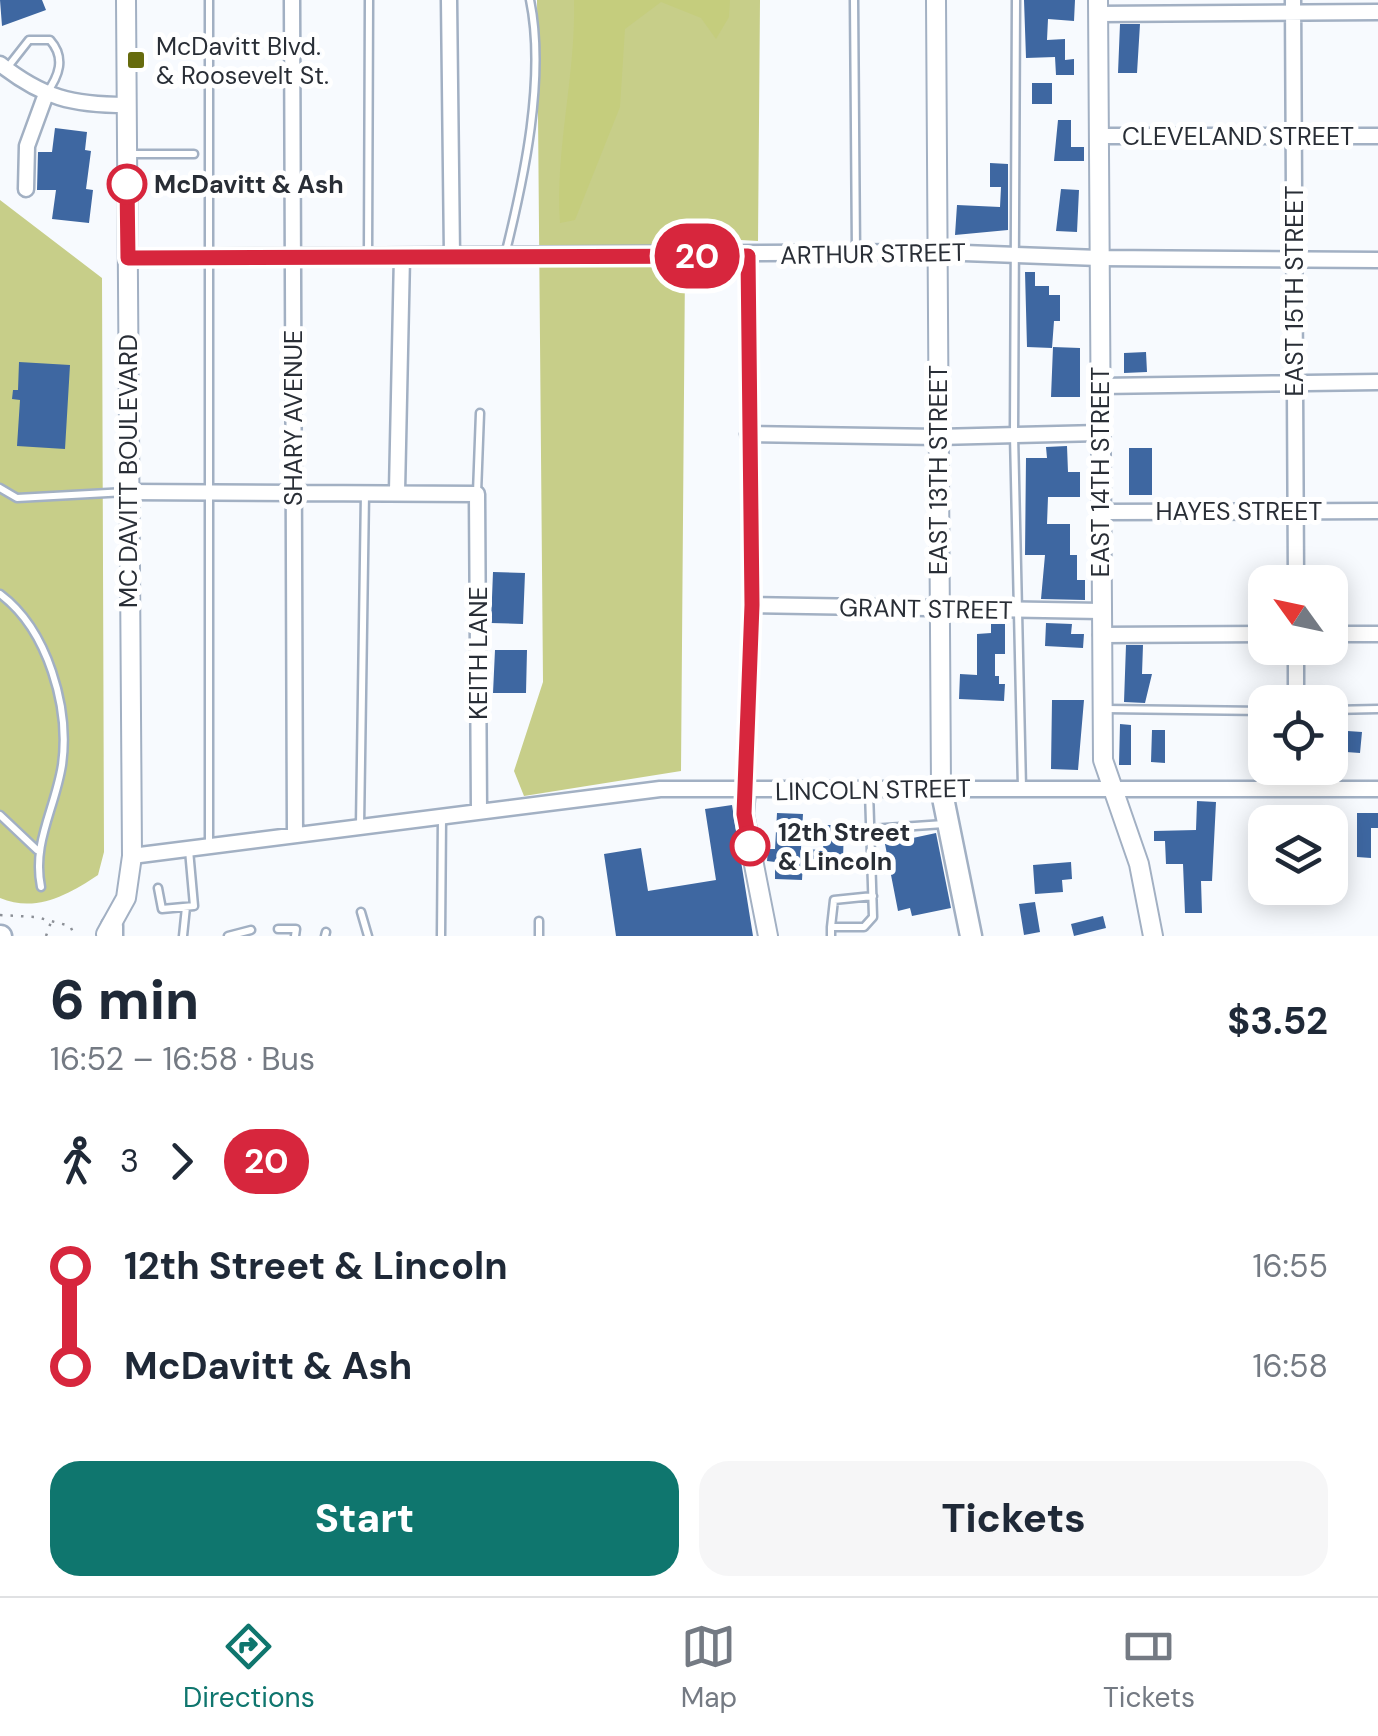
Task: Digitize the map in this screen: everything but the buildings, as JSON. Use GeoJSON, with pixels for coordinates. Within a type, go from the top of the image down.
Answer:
{"type":"FeatureCollection","features":[{"type":"Feature","properties":{"kind":"main road","name":"EAST 13TH STREET"},"geometry":{"type":"LineString","coordinates":[[941,788],[971,936]]}},
{"type":"Feature","properties":{"kind":"street","name":"MC DAVITT BOULEVARD"},"geometry":{"type":"LineString","coordinates":[[110,933],[126,898],[132,856],[126,492],[126,0]]}},
{"type":"Feature","properties":{"kind":"street","name":"SHARY AVENUE"},"geometry":{"type":"LineString","coordinates":[[292,0],[295,835]]}},
{"type":"Feature","properties":{"kind":"street"},"geometry":{"type":"LineString","coordinates":[[448,0],[452,255]]}},
{"type":"Feature","properties":{"kind":"street","name":"EAST 13TH STREET"},"geometry":{"type":"LineString","coordinates":[[936,0],[941,788]]}},
{"type":"Feature","properties":{"kind":"street"},"geometry":{"type":"LineString","coordinates":[[1098,7],[1293,6],[1378,12]]}},
{"type":"Feature","properties":{"kind":"street","name":"EAST 15TH STREET"},"geometry":{"type":"LineString","coordinates":[[1293,6],[1296,565]]}},
{"type":"Feature","properties":{"kind":"street","name":"EAST 14TH STREET"},"geometry":{"type":"LineString","coordinates":[[1098,7],[1103,760],[1110,790],[1139,864],[1153,936]]}},
{"type":"Feature","properties":{"kind":"street"},"geometry":{"type":"LineString","coordinates":[[3,67],[46,94],[76,104],[126,105]]}},
{"type":"Feature","properties":{"kind":"street"},"geometry":{"type":"LineString","coordinates":[[26,189],[27,146],[46,94]]}},
{"type":"Feature","properties":{"kind":"street","name":"CLEVELAND STREET"},"geometry":{"type":"LineString","coordinates":[[1098,136],[1378,136]]}},
{"type":"Feature","properties":{"kind":"street","name":"ARTHUR STREET"},"geometry":{"type":"LineString","coordinates":[[128,258],[1015,252],[1099,258],[1378,260]]}},
{"type":"Feature","properties":{"kind":"street"},"geometry":{"type":"LineString","coordinates":[[397,492],[402,256]]}},
{"type":"Feature","properties":{"kind":"street"},"geometry":{"type":"LineString","coordinates":[[748,256],[752,605],[744,814],[768,936]]}},
{"type":"Feature","properties":{"kind":"street"},"geometry":{"type":"LineString","coordinates":[[1100,386],[1378,382]]}},
{"type":"Feature","properties":{"kind":"street"},"geometry":{"type":"LineString","coordinates":[[748,434],[938,437],[1100,433]]}},
{"type":"Feature","properties":{"kind":"street"},"geometry":{"type":"LineString","coordinates":[[126,492],[477,494]]}},
{"type":"Feature","properties":{"kind":"street","name":"KEITH LANE"},"geometry":{"type":"LineString","coordinates":[[477,494],[478,811]]}},
{"type":"Feature","properties":{"kind":"street","name":"HAYES STREET"},"geometry":{"type":"LineString","coordinates":[[1101,512],[1378,510]]}},
{"type":"Feature","properties":{"kind":"street","name":"GRANT STREET"},"geometry":{"type":"LineString","coordinates":[[752,605],[1101,611]]}},
{"type":"Feature","properties":{"kind":"street"},"geometry":{"type":"LineString","coordinates":[[1102,634],[1248,634]]}},
{"type":"Feature","properties":{"kind":"street"},"geometry":{"type":"LineString","coordinates":[[1348,634],[1378,634]]}},
{"type":"Feature","properties":{"kind":"street"},"geometry":{"type":"LineString","coordinates":[[1297,785],[1297,790]]}},
{"type":"Feature","properties":{"kind":"street","name":"LINCOLN STREET"},"geometry":{"type":"LineString","coordinates":[[132,856],[660,789],[746,793],[941,788],[1378,790]]}},
{"type":"Feature","properties":{"kind":"lane"},"geometry":{"type":"LineString","coordinates":[[208,0],[208,846]]}},
{"type":"Feature","properties":{"kind":"lane"},"geometry":{"type":"LineString","coordinates":[[368,256],[369,0]]}},
{"type":"Feature","properties":{"kind":"lane"},"geometry":{"type":"LineString","coordinates":[[505,256],[530,154],[536,26],[530,0]]}},
{"type":"Feature","properties":{"kind":"lane"},"geometry":{"type":"LineString","coordinates":[[854,0],[856,254]]}},
{"type":"Feature","properties":{"kind":"lane"},"geometry":{"type":"LineString","coordinates":[[1016,0],[1014,435],[1022,789]]}},
{"type":"Feature","properties":{"kind":"lane"},"geometry":{"type":"LineString","coordinates":[[3,67],[29,40],[50,40],[59,56],[60,71],[46,94]]}},
{"type":"Feature","properties":{"kind":"lane"},"geometry":{"type":"LineString","coordinates":[[126,154],[194,154]]}},
{"type":"Feature","properties":{"kind":"lane"},"geometry":{"type":"LineString","coordinates":[[477,494],[480,413]]}},
{"type":"Feature","properties":{"kind":"lane"},"geometry":{"type":"LineString","coordinates":[[0,488],[17,498],[126,492]]}},
{"type":"Feature","properties":{"kind":"lane"},"geometry":{"type":"LineString","coordinates":[[360,826],[365,492]]}},
{"type":"Feature","properties":{"kind":"lane"},"geometry":{"type":"LineString","coordinates":[[0,594],[27,626],[58,688],[62,764],[38,850],[41,887]]}},
{"type":"Feature","properties":{"kind":"lane"},"geometry":{"type":"LineString","coordinates":[[1348,710],[1378,709]]}},
{"type":"Feature","properties":{"kind":"lane"},"geometry":{"type":"LineString","coordinates":[[1102,710],[1248,711]]}},
{"type":"Feature","properties":{"kind":"lane"},"geometry":{"type":"LineString","coordinates":[[869,790],[872,896],[870,924],[831,931],[834,900],[872,896]]}},
{"type":"Feature","properties":{"kind":"lane"},"geometry":{"type":"LineString","coordinates":[[0,814],[38,850]]}},
{"type":"Feature","properties":{"kind":"lane"},"geometry":{"type":"LineString","coordinates":[[441,936],[442,816]]}},
{"type":"Feature","properties":{"kind":"lane"},"geometry":{"type":"LineString","coordinates":[[871,829],[948,824]]}},
{"type":"Feature","properties":{"kind":"lane"},"geometry":{"type":"LineString","coordinates":[[158,888],[162,909],[194,906],[188,849]]}},
{"type":"Feature","properties":{"kind":"lane"},"geometry":{"type":"LineString","coordinates":[[182,936],[186,907]]}},
{"type":"Feature","properties":{"kind":"lane"},"geometry":{"type":"LineString","coordinates":[[361,912],[368,936]]}},
{"type":"Feature","properties":{"kind":"lane"},"geometry":{"type":"LineString","coordinates":[[538,936],[539,922]]}},
{"type":"Feature","properties":{"kind":"lane"},"geometry":{"type":"LineString","coordinates":[[278,930],[296,929],[296,936]]}},
{"type":"Feature","properties":{"kind":"lane"},"geometry":{"type":"LineString","coordinates":[[228,936],[251,930]]}},
{"type":"Feature","properties":{"kind":"path"},"geometry":{"type":"LineString","coordinates":[[0,915],[70,926],[74,936]]}},
{"type":"Feature","properties":{"kind":"path"},"geometry":{"type":"LineString","coordinates":[[46,936],[52,921]]}},
{"type":"Feature","properties":{"kind":"green space"},"geometry":{"type":"Polygon","coordinates":[[[537,0],[760,0],[758,241],[689,237],[685,266],[681,771],[524,796],[514,771],[543,682],[537,0]]]}},
{"type":"Feature","properties":{"kind":"green space"},"geometry":{"type":"Polygon","coordinates":[[[574,0],[730,0],[729,17],[716,39],[701,18],[661,2],[625,29],[620,107],[575,220],[560,223],[560,167],[574,0]]]}},
{"type":"Feature","properties":{"kind":"green space"},"geometry":{"type":"Polygon","coordinates":[[[0,200],[102,278],[104,852],[98,875],[51,900],[26,904],[0,898],[0,200]]]}},
{"type":"Feature","properties":{"kind":"bus line","name":"20"},"geometry":{"type":"LineString","coordinates":[[127,184],[128,258],[748,256],[752,605],[744,814],[750,846]]}},
{"type":"Feature","properties":{"kind":"place","name":"McDavitt Blvd. & Roosevelt St."},"geometry":{"type":"Point","coordinates":[136,60]}},
{"type":"Feature","properties":{"kind":"place","name":"McDavitt & Ash"},"geometry":{"type":"Point","coordinates":[127,184]}},
{"type":"Feature","properties":{"kind":"place","name":"12th Street & Lincoln"},"geometry":{"type":"Point","coordinates":[750,846]}}]}
